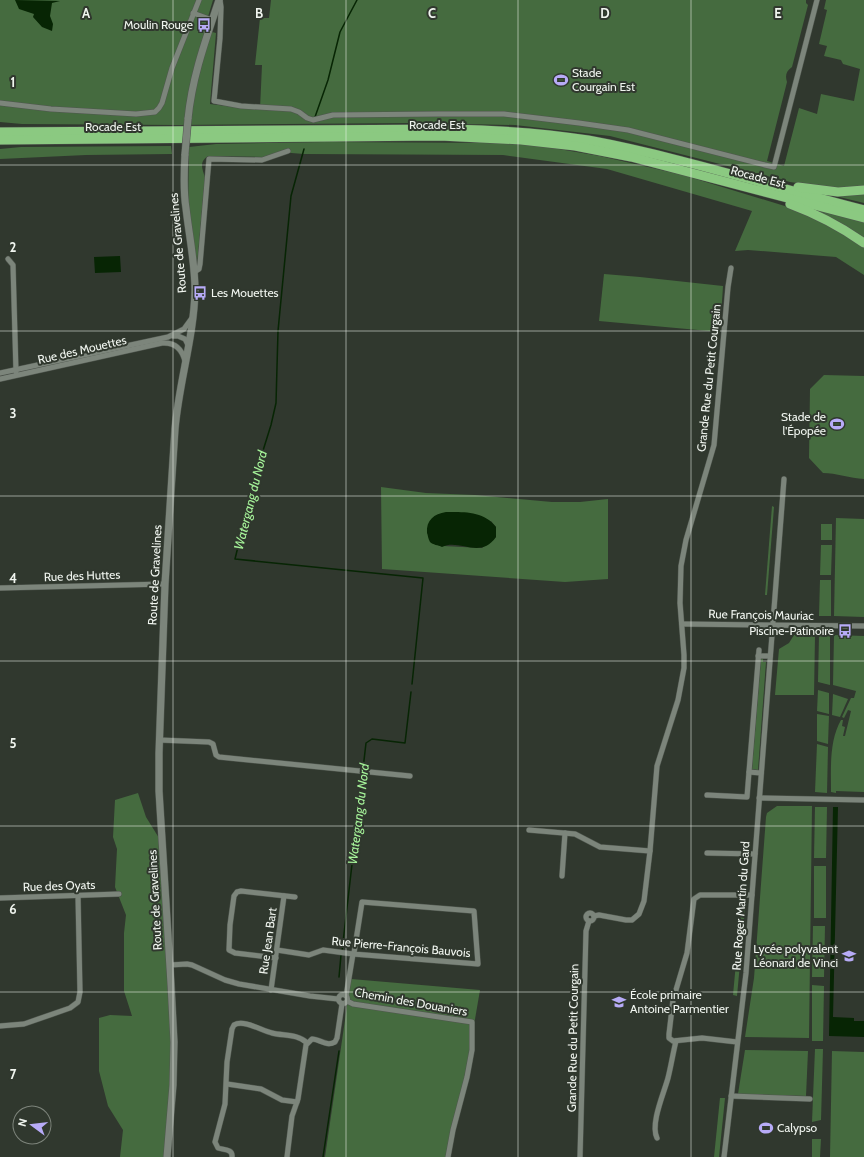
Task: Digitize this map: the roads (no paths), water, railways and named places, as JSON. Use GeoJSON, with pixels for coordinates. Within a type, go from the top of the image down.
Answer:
{"type":"FeatureCollection","features":[{"type":"Feature","properties":{"kind":"highway"},"geometry":{"type":"LineString","coordinates":[[0,127],[20,132]]}},
{"type":"Feature","properties":{"kind":"highway","name":"Rocade Est"},"geometry":{"type":"LineString","coordinates":[[0,132],[438,129],[515,131],[565,137],[617,146],[864,210]]}},
{"type":"Feature","properties":{"kind":"highway","name":"Rocade Est"},"geometry":{"type":"LineString","coordinates":[[0,140],[413,136],[501,138],[561,144],[611,152],[864,218]]}},
{"type":"Feature","properties":{"kind":"highway"},"geometry":{"type":"LineString","coordinates":[[0,145],[62,139]]}},
{"type":"Feature","properties":{"kind":"highway"},"geometry":{"type":"LineString","coordinates":[[713,178],[807,210],[832,222],[864,243]]}},
{"type":"Feature","properties":{"kind":"highway"},"geometry":{"type":"LineString","coordinates":[[767,184],[780,184],[828,191],[864,190]]}},
{"type":"Feature","properties":{"kind":"main road","name":"Route de Gravelines"},"geometry":{"type":"LineString","coordinates":[[167,1157],[172,1112],[174,1071],[173,1013],[159,791],[159,740],[165,584],[175,424],[191,332],[195,288],[185,201],[185,154],[188,118],[195,74],[219,0]]}},
{"type":"Feature","properties":{"kind":"street"},"geometry":{"type":"LineString","coordinates":[[0,103],[51,109],[145,114],[154,112],[160,108],[172,68],[199,0]]}},
{"type":"Feature","properties":{"kind":"street"},"geometry":{"type":"LineString","coordinates":[[219,0],[221,7],[220,38],[214,101],[241,106],[291,109],[313,120],[333,115],[504,114],[628,130],[765,166],[774,166],[818,0]]}},
{"type":"Feature","properties":{"kind":"street"},"geometry":{"type":"LineString","coordinates":[[193,13],[212,20]]}},
{"type":"Feature","properties":{"kind":"street"},"geometry":{"type":"LineString","coordinates":[[194,272],[199,269],[200,264],[209,159],[262,160],[288,151]]}},
{"type":"Feature","properties":{"kind":"street"},"geometry":{"type":"LineString","coordinates":[[8,258],[13,265],[17,375]]}},
{"type":"Feature","properties":{"kind":"street","name":"Grande Rue du Petit Courgain"},"geometry":{"type":"LineString","coordinates":[[580,1157],[586,931],[588,921],[594,920],[594,916],[599,915],[628,921],[632,920],[638,916],[644,901],[657,766],[678,700],[684,668],[680,598],[682,562],[686,540],[714,445],[731,268]]}},
{"type":"Feature","properties":{"kind":"street","name":"Rue des Mouettes"},"geometry":{"type":"LineString","coordinates":[[0,379],[162,343],[169,340],[184,329],[193,316]]}},
{"type":"Feature","properties":{"kind":"street"},"geometry":{"type":"LineString","coordinates":[[188,348],[185,339],[191,332]]}},
{"type":"Feature","properties":{"kind":"street","name":"Rue des Mouettes"},"geometry":{"type":"LineString","coordinates":[[0,373],[169,340],[181,341],[185,339]]}},
{"type":"Feature","properties":{"kind":"street"},"geometry":{"type":"LineString","coordinates":[[169,340],[180,350],[185,364]]}},
{"type":"Feature","properties":{"kind":"street","name":"Rue Roger Martin du Gard"},"geometry":{"type":"LineString","coordinates":[[724,1157],[745,978],[784,479]]}},
{"type":"Feature","properties":{"kind":"street","name":"Rue des Huttes"},"geometry":{"type":"LineString","coordinates":[[0,588],[165,584]]}},
{"type":"Feature","properties":{"kind":"street","name":"Rue François Mauriac"},"geometry":{"type":"LineString","coordinates":[[682,624],[864,626]]}},
{"type":"Feature","properties":{"kind":"street"},"geometry":{"type":"LineString","coordinates":[[707,795],[748,797],[758,653],[770,656]]}},
{"type":"Feature","properties":{"kind":"street"},"geometry":{"type":"LineString","coordinates":[[159,740],[209,742],[213,744],[216,755],[219,757],[410,776]]}},
{"type":"Feature","properties":{"kind":"street"},"geometry":{"type":"LineString","coordinates":[[749,772],[761,772]]}},
{"type":"Feature","properties":{"kind":"street"},"geometry":{"type":"LineString","coordinates":[[759,798],[864,800]]}},
{"type":"Feature","properties":{"kind":"street"},"geometry":{"type":"LineString","coordinates":[[529,830],[578,835],[600,847],[650,851]]}},
{"type":"Feature","properties":{"kind":"street"},"geometry":{"type":"LineString","coordinates":[[562,876],[565,833]]}},
{"type":"Feature","properties":{"kind":"street"},"geometry":{"type":"LineString","coordinates":[[707,853],[755,854]]}},
{"type":"Feature","properties":{"kind":"street"},"geometry":{"type":"LineString","coordinates":[[276,958],[246,955],[230,951],[228,947],[234,896],[238,892],[295,897]]}},
{"type":"Feature","properties":{"kind":"street","name":"Rue des Oyats"},"geometry":{"type":"LineString","coordinates":[[0,898],[119,894]]}},
{"type":"Feature","properties":{"kind":"street"},"geometry":{"type":"LineString","coordinates":[[737,1042],[702,1038],[676,1041],[669,1038],[670,1027],[673,1000],[686,953],[694,899],[700,895],[752,895]]}},
{"type":"Feature","properties":{"kind":"street"},"geometry":{"type":"LineString","coordinates":[[0,1026],[27,1024],[70,1008],[78,1002],[80,992],[78,896]]}},
{"type":"Feature","properties":{"kind":"street","name":"Rue Jean Bart"},"geometry":{"type":"LineString","coordinates":[[271,990],[284,896]]}},
{"type":"Feature","properties":{"kind":"street","name":"Rue Pierre-François Bauvois"},"geometry":{"type":"LineString","coordinates":[[277,950],[309,955],[321,950],[353,954],[478,964],[474,911],[362,902],[353,954]]}},
{"type":"Feature","properties":{"kind":"street"},"geometry":{"type":"LineString","coordinates":[[287,1157],[292,1116],[297,1102],[307,1043],[314,1039],[327,1044],[334,1042],[345,1000],[353,954]]}},
{"type":"Feature","properties":{"kind":"street","name":"Chemin des Douaniers"},"geometry":{"type":"LineString","coordinates":[[170,965],[190,964],[235,983],[271,990],[338,999]]}},
{"type":"Feature","properties":{"kind":"street"},"geometry":{"type":"LineString","coordinates":[[341,995],[345,1000],[339,1002],[338,999],[341,995]]}},
{"type":"Feature","properties":{"kind":"street","name":"Chemin des Douaniers"},"geometry":{"type":"LineString","coordinates":[[345,1000],[354,1004],[472,1022],[472,1050],[448,1157]]}},
{"type":"Feature","properties":{"kind":"street"},"geometry":{"type":"LineString","coordinates":[[232,1157],[232,1152],[218,1148],[215,1142],[224,1112],[227,1084],[227,1058],[232,1029],[235,1024],[252,1026],[273,1033],[299,1037],[307,1043]]}},
{"type":"Feature","properties":{"kind":"street"},"geometry":{"type":"LineString","coordinates":[[657,1138],[655,1130],[659,1106],[668,1080],[676,1041]]}},
{"type":"Feature","properties":{"kind":"street"},"geometry":{"type":"LineString","coordinates":[[227,1084],[261,1090],[282,1100],[297,1102]]}},
{"type":"Feature","properties":{"kind":"street"},"geometry":{"type":"LineString","coordinates":[[731,1096],[810,1099]]}},
{"type":"Feature","properties":{"kind":"waterway","name":"Watergang du Nord"},"geometry":{"type":"LineString","coordinates":[[315,117],[328,80],[340,32],[357,0]]}},
{"type":"Feature","properties":{"kind":"waterway","name":"Watergang du Nord"},"geometry":{"type":"LineString","coordinates":[[304,149],[291,196],[278,331],[276,403],[271,425],[256,473],[235,559],[423,578],[412,684]]}},
{"type":"Feature","properties":{"kind":"waterway","name":"Watergang du Nord"},"geometry":{"type":"LineString","coordinates":[[342,951],[366,743],[372,739],[405,743],[411,692]]}},
{"type":"Feature","properties":{"kind":"waterway","name":"Watergang du Nord"},"geometry":{"type":"LineString","coordinates":[[339,977],[341,955]]}},
{"type":"Feature","properties":{"kind":"waterway","name":"Watergang du Nord"},"geometry":{"type":"LineString","coordinates":[[323,1157],[339,1051]]}},
{"type":"Feature","properties":{"kind":"place","name":"Moulin Rouge"},"geometry":{"type":"Point","coordinates":[204,25]}},
{"type":"Feature","properties":{"kind":"place","name":"Stade Courgain Est"},"geometry":{"type":"Point","coordinates":[561,80]}},
{"type":"Feature","properties":{"kind":"place","name":"Les Mouettes"},"geometry":{"type":"Point","coordinates":[200,293]}},
{"type":"Feature","properties":{"kind":"place","name":"Stade de l'Épopée"},"geometry":{"type":"Point","coordinates":[837,424]}},
{"type":"Feature","properties":{"kind":"place","name":"Piscine-Patinoire"},"geometry":{"type":"Point","coordinates":[845,631]}},
{"type":"Feature","properties":{"kind":"place","name":"Lycée polyvalent Léonard de Vinci"},"geometry":{"type":"Point","coordinates":[849,956]}},
{"type":"Feature","properties":{"kind":"place","name":"École primaire Antoine Parmentier"},"geometry":{"type":"Point","coordinates":[619,1002]}},
{"type":"Feature","properties":{"kind":"place","name":"Calypso"},"geometry":{"type":"Point","coordinates":[766,1128]}}]}
